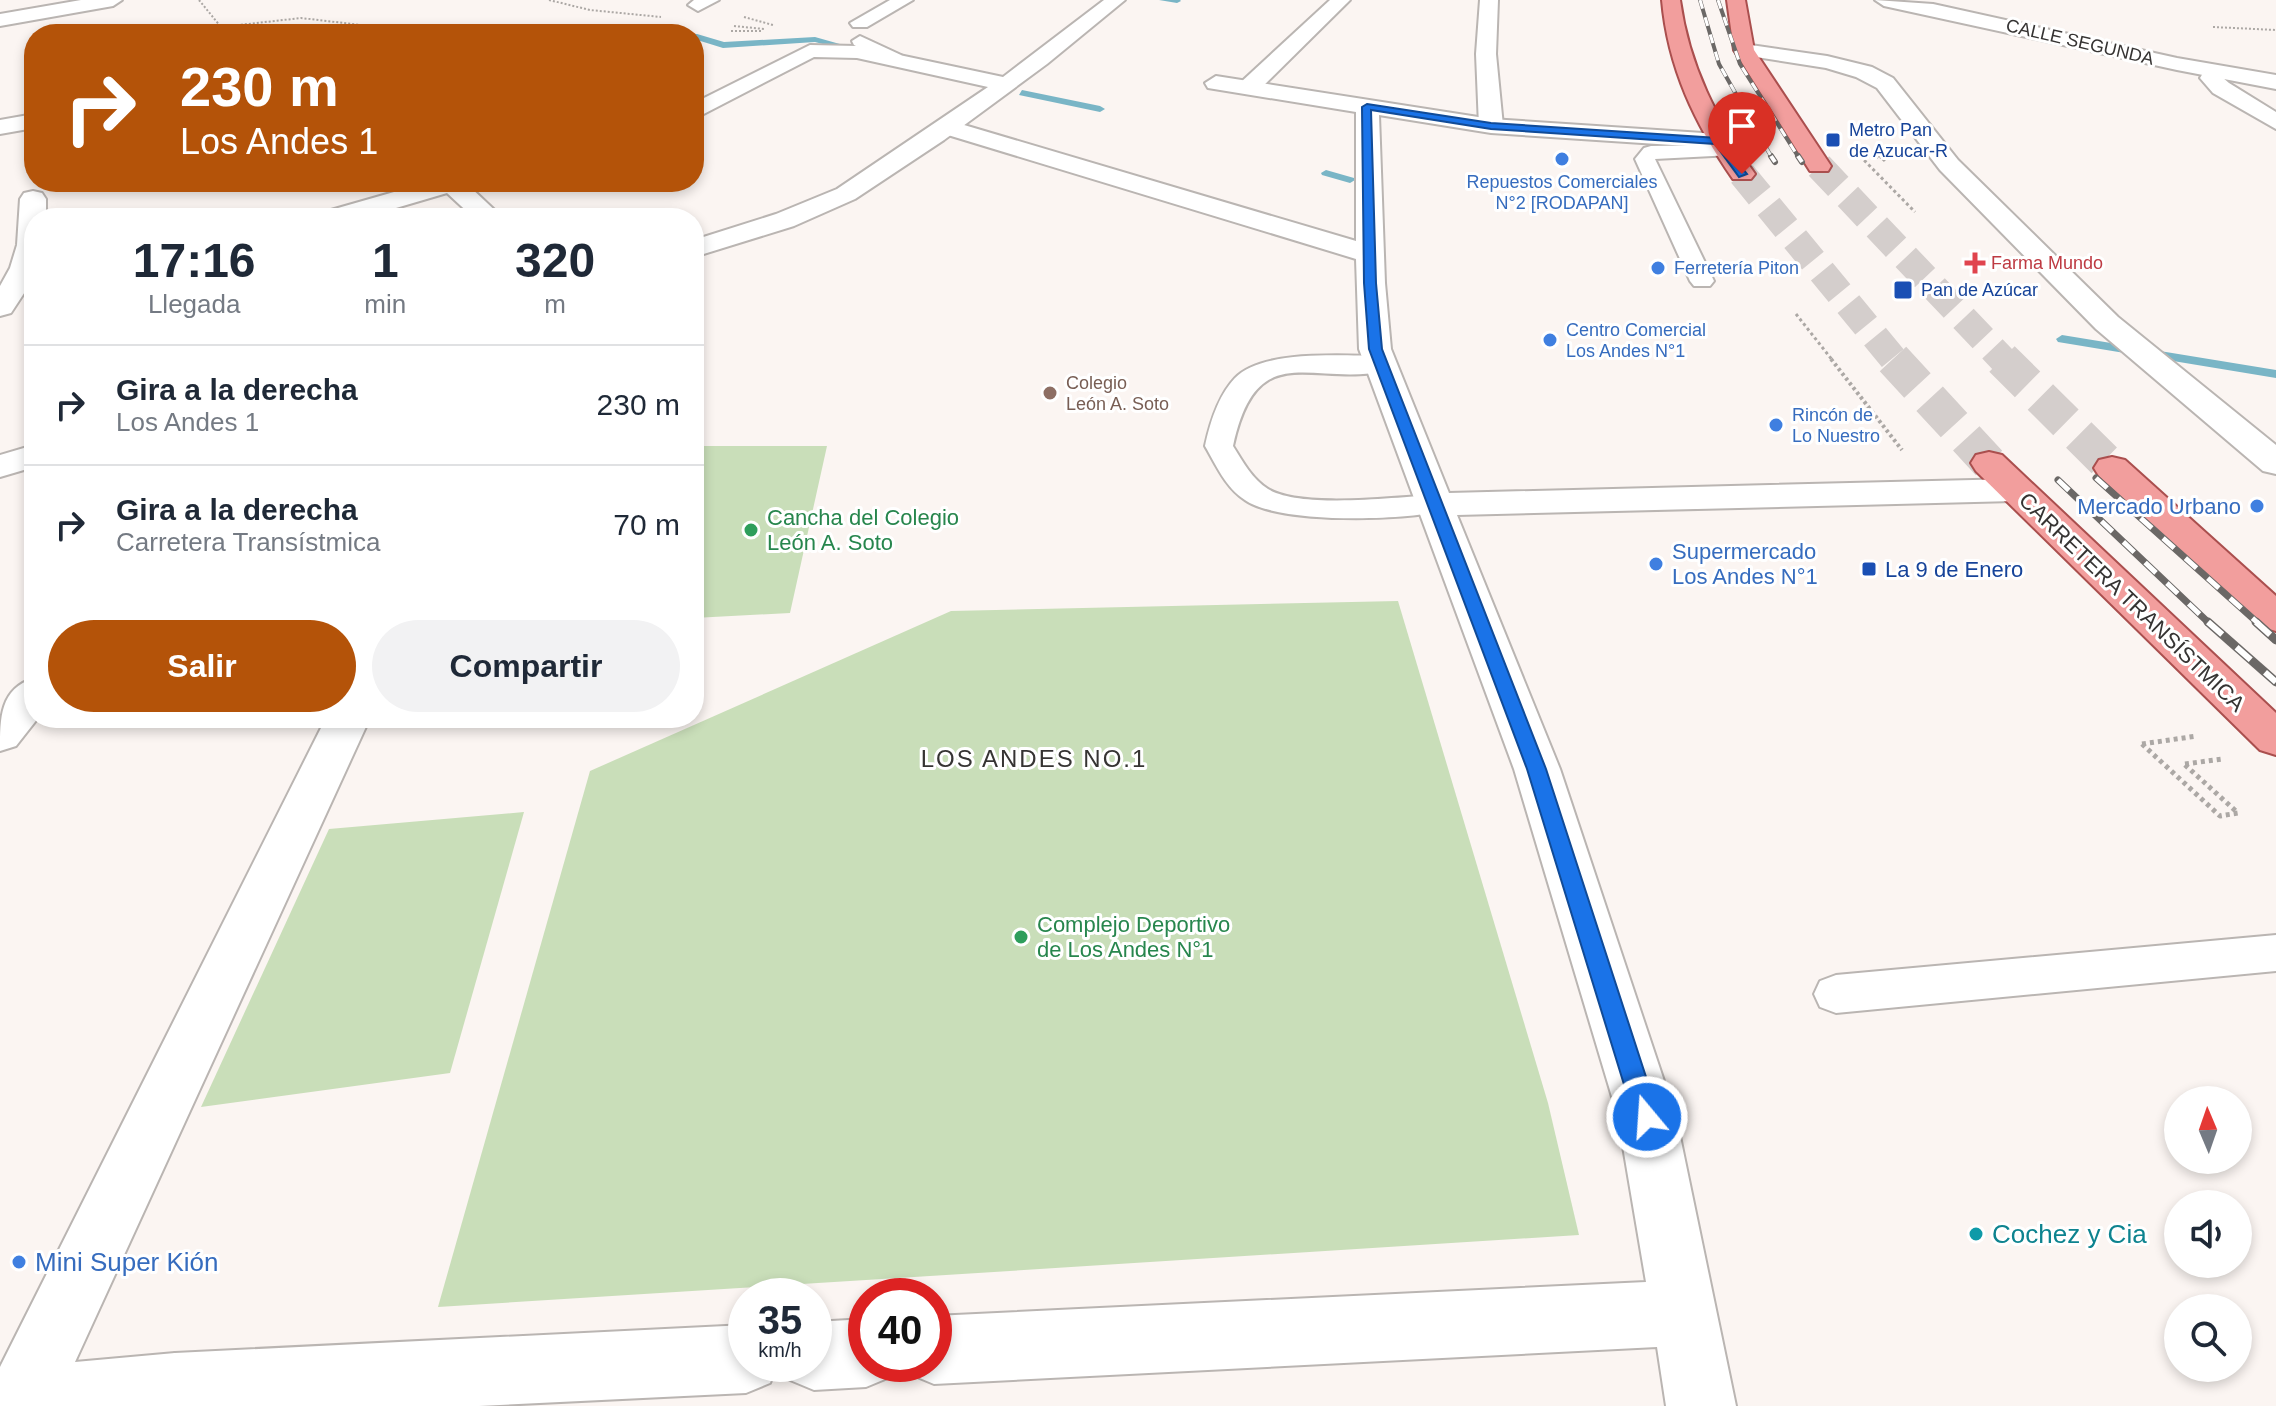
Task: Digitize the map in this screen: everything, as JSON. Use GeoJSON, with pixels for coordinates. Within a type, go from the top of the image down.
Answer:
{"type":"FeatureCollection","features":[{"type":"Feature","properties":{"kind":"main road"},"geometry":{"type":"LineString","coordinates":[[1671,0],[1685,70],[1722,146],[1742,174]]}},
{"type":"Feature","properties":{"kind":"main road"},"geometry":{"type":"LineString","coordinates":[[1736,0],[1744,50],[1819,166]]}},
{"type":"Feature","properties":{"kind":"main road"},"geometry":{"type":"LineString","coordinates":[[2112,468],[2276,618]]}},
{"type":"Feature","properties":{"kind":"main road","name":"CARRETERA TRANSÍSTMICA"},"geometry":{"type":"LineString","coordinates":[[2002,477],[2276,739]]}},
{"type":"Feature","properties":{"kind":"street"},"geometry":{"type":"LineString","coordinates":[[0,20],[113,0]]}},
{"type":"Feature","properties":{"kind":"street"},"geometry":{"type":"LineString","coordinates":[[860,32],[904,0]]}},
{"type":"Feature","properties":{"kind":"street"},"geometry":{"type":"LineString","coordinates":[[704,246],[821,206],[846,194],[1006,84],[1116,0]]}},
{"type":"Feature","properties":{"kind":"street"},"geometry":{"type":"LineString","coordinates":[[1248,88],[1341,0]]}},
{"type":"Feature","properties":{"kind":"street"},"geometry":{"type":"LineString","coordinates":[[1489,0],[1486,54],[1491,126]]}},
{"type":"Feature","properties":{"kind":"street","name":"CALLE SEGUNDA"},"geometry":{"type":"LineString","coordinates":[[1884,0],[1980,18],[2214,73],[2276,82]]}},
{"type":"Feature","properties":{"kind":"street"},"geometry":{"type":"LineString","coordinates":[[1744,50],[1827,62],[1864,72],[1885,83],[1949,165],[2107,323],[2276,463]]}},
{"type":"Feature","properties":{"kind":"street"},"geometry":{"type":"LineString","coordinates":[[704,107],[810,51],[857,52],[1006,84]]}},
{"type":"Feature","properties":{"kind":"street"},"geometry":{"type":"LineString","coordinates":[[2214,73],[2211,78],[2221,88],[2276,122]]}},
{"type":"Feature","properties":{"kind":"street"},"geometry":{"type":"LineString","coordinates":[[1216,83],[1491,126],[1722,146]]}},
{"type":"Feature","properties":{"kind":"street"},"geometry":{"type":"LineString","coordinates":[[1367,107],[1369,254],[1375,349],[1537,769],[1647,1117],[1701,1406]]}},
{"type":"Feature","properties":{"kind":"street"},"geometry":{"type":"LineString","coordinates":[[0,127],[24,123]]}},
{"type":"Feature","properties":{"kind":"street"},"geometry":{"type":"LineString","coordinates":[[946,127],[1369,254]]}},
{"type":"Feature","properties":{"kind":"street"},"geometry":{"type":"LineString","coordinates":[[366,208],[420,192]]}},
{"type":"Feature","properties":{"kind":"street"},"geometry":{"type":"LineString","coordinates":[[463,192],[480,208]]}},
{"type":"Feature","properties":{"kind":"street"},"geometry":{"type":"LineString","coordinates":[[33,199],[33,208]]}},
{"type":"Feature","properties":{"kind":"street"},"geometry":{"type":"LineString","coordinates":[[0,307],[24,272]]}},
{"type":"Feature","properties":{"kind":"street"},"geometry":{"type":"LineString","coordinates":[[0,325],[3,330],[0,334]]}},
{"type":"Feature","properties":{"kind":"street"},"geometry":{"type":"LineString","coordinates":[[0,466],[24,459]]}},
{"type":"Feature","properties":{"kind":"street"},"geometry":{"type":"LineString","coordinates":[[1435,504],[1934,492],[2002,477]]}},
{"type":"Feature","properties":{"kind":"street"},"geometry":{"type":"LineString","coordinates":[[0,735],[24,705]]}},
{"type":"Feature","properties":{"kind":"street"},"geometry":{"type":"LineString","coordinates":[[9,1403],[59,1324],[343,728]]}},
{"type":"Feature","properties":{"kind":"street"},"geometry":{"type":"LineString","coordinates":[[952,1349],[1684,1313]]}},
{"type":"Feature","properties":{"kind":"street"},"geometry":{"type":"LineString","coordinates":[[9,1403],[175,1387],[728,1360]]}},
{"type":"Feature","properties":{"kind":"lane"},"geometry":{"type":"LineString","coordinates":[[860,32],[895,59]]}},
{"type":"Feature","properties":{"kind":"lane"},"geometry":{"type":"LineString","coordinates":[[1702,281],[1690,236],[1645,159],[1651,152],[1722,146]]}},
{"type":"Feature","properties":{"kind":"lane"},"geometry":{"type":"LineString","coordinates":[[1381,364],[1273,368],[1247,380],[1227,413],[1219,446],[1237,478],[1262,498],[1272,501],[1293,506],[1435,504]]}},
{"type":"Feature","properties":{"kind":"lane"},"geometry":{"type":"LineString","coordinates":[[1836,994],[2276,953]]}},
{"type":"Feature","properties":{"kind":"path"},"geometry":{"type":"LineString","coordinates":[[199,0],[219,24]]}},
{"type":"Feature","properties":{"kind":"path"},"geometry":{"type":"LineString","coordinates":[[248,24],[301,18],[352,24]]}},
{"type":"Feature","properties":{"kind":"path"},"geometry":{"type":"LineString","coordinates":[[1859,156],[1880,156],[1887,163]]}},
{"type":"Feature","properties":{"kind":"path"},"geometry":{"type":"LineString","coordinates":[[1796,314],[1934,492]]}},
{"type":"Feature","properties":{"kind":"path"},"geometry":{"type":"LineString","coordinates":[[2142,744],[2220,816],[2238,813],[2184,764]]}},
{"type":"Feature","properties":{"kind":"green space","name":"Cancha del Colegio León A. Soto"},"geometry":{"type":"Polygon","coordinates":[[[704,446],[827,446],[790,613],[704,617],[704,446]]]}},
{"type":"Feature","properties":{"kind":"green space","name":"Complejo Deportivo de Los Andes N°1"},"geometry":{"type":"Polygon","coordinates":[[[1398,601],[1548,1103],[1579,1235],[898,1278],[848,1278],[848,1281],[832,1282],[832,1278],[728,1278],[728,1289],[438,1307],[590,771],[687,728],[704,728],[704,720],[951,611],[1398,601]]]}},
{"type":"Feature","properties":{"kind":"green space"},"geometry":{"type":"Polygon","coordinates":[[[524,812],[450,1073],[201,1107],[329,829],[524,812]]]}},
{"type":"Feature","properties":{"kind":"waterway"},"geometry":{"type":"LineString","coordinates":[[1163,0],[1177,1]]}},
{"type":"Feature","properties":{"kind":"waterway"},"geometry":{"type":"LineString","coordinates":[[704,39],[723,45],[756,45],[815,39],[864,52]]}},
{"type":"Feature","properties":{"kind":"waterway"},"geometry":{"type":"LineString","coordinates":[[1022,93],[1100,109]]}},
{"type":"Feature","properties":{"kind":"waterway"},"geometry":{"type":"LineString","coordinates":[[1326,173],[1350,180]]}},
{"type":"Feature","properties":{"kind":"waterway"},"geometry":{"type":"LineString","coordinates":[[2062,339],[2276,374]]}},
{"type":"Feature","properties":{"kind":"tunnel"},"geometry":{"type":"LineString","coordinates":[[1819,166],[2004,361]]}},
{"type":"Feature","properties":{"kind":"tunnel"},"geometry":{"type":"LineString","coordinates":[[1742,174],[1895,361]]}},
{"type":"Feature","properties":{"kind":"tunnel"},"geometry":{"type":"LineString","coordinates":[[1893,359],[1989,463]]}},
{"type":"Feature","properties":{"kind":"tunnel"},"geometry":{"type":"LineString","coordinates":[[2004,361],[2112,468]]}},
{"type":"Feature","properties":{"kind":"railway"},"geometry":{"type":"LineString","coordinates":[[1700,0],[1719,64],[1772,158]]}},
{"type":"Feature","properties":{"kind":"railway"},"geometry":{"type":"LineString","coordinates":[[1718,0],[1740,64],[1799,158]]}},
{"type":"Feature","properties":{"kind":"railway"},"geometry":{"type":"LineString","coordinates":[[1771,156],[1775,162]]}},
{"type":"Feature","properties":{"kind":"railway"},"geometry":{"type":"LineString","coordinates":[[1798,156],[1802,162]]}},
{"type":"Feature","properties":{"kind":"railway"},"geometry":{"type":"LineString","coordinates":[[2096,478],[2259,624]]}},
{"type":"Feature","properties":{"kind":"railway"},"geometry":{"type":"LineString","coordinates":[[2058,480],[2210,624]]}},
{"type":"Feature","properties":{"kind":"railway"},"geometry":{"type":"LineString","coordinates":[[2208,622],[2276,682]]}},
{"type":"Feature","properties":{"kind":"railway"},"geometry":{"type":"LineString","coordinates":[[2256,622],[2276,640]]}},
{"type":"Feature","properties":{"kind":"place","name":"Metro Pan de Azucar-R"},"geometry":{"type":"Point","coordinates":[1833,140]}},
{"type":"Feature","properties":{"kind":"place","name":"Repuestos Comerciales N°2 [RODAPAN]"},"geometry":{"type":"Point","coordinates":[1562,159]}},
{"type":"Feature","properties":{"kind":"place","name":"Farma Mundo"},"geometry":{"type":"Point","coordinates":[1975,263]}},
{"type":"Feature","properties":{"kind":"place","name":"Ferretería Piton"},"geometry":{"type":"Point","coordinates":[1658,268]}},
{"type":"Feature","properties":{"kind":"place","name":"Pan de Azúcar"},"geometry":{"type":"Point","coordinates":[1903,290]}},
{"type":"Feature","properties":{"kind":"place","name":"Centro Comercial Los Andes N°1"},"geometry":{"type":"Point","coordinates":[1550,340]}},
{"type":"Feature","properties":{"kind":"place","name":"Colegio León A. Soto"},"geometry":{"type":"Point","coordinates":[1050,393]}},
{"type":"Feature","properties":{"kind":"place","name":"Rincón de Lo Nuestro"},"geometry":{"type":"Point","coordinates":[1776,425]}},
{"type":"Feature","properties":{"kind":"place","name":"Mercado Urbano"},"geometry":{"type":"Point","coordinates":[2257,506]}},
{"type":"Feature","properties":{"kind":"place","name":"Cancha del Colegio León A. Soto"},"geometry":{"type":"Point","coordinates":[751,530]}},
{"type":"Feature","properties":{"kind":"place","name":"Supermercado Los Andes N°1"},"geometry":{"type":"Point","coordinates":[1656,564]}},
{"type":"Feature","properties":{"kind":"place","name":"La 9 de Enero"},"geometry":{"type":"Point","coordinates":[1869,569]}},
{"type":"Feature","properties":{"kind":"place","name":"Complejo Deportivo de Los Andes N°1"},"geometry":{"type":"Point","coordinates":[1021,937]}},
{"type":"Feature","properties":{"kind":"place","name":"Cochez y Cia"},"geometry":{"type":"Point","coordinates":[1976,1234]}},
{"type":"Feature","properties":{"kind":"place","name":"Mini Super Kión"},"geometry":{"type":"Point","coordinates":[19,1262]}},
{"type":"Feature","properties":{"kind":"district","name":"LOS ANDES NO.1"},"geometry":{"type":"Point","coordinates":[1034,758]}},
{"type":"Feature","properties":{"kind":"route"},"geometry":{"type":"LineString","coordinates":[[1647,1117],[1537,769],[1375,349],[1370,283],[1367,107],[1491,126],[1718,141],[1742,174]]}}]}
